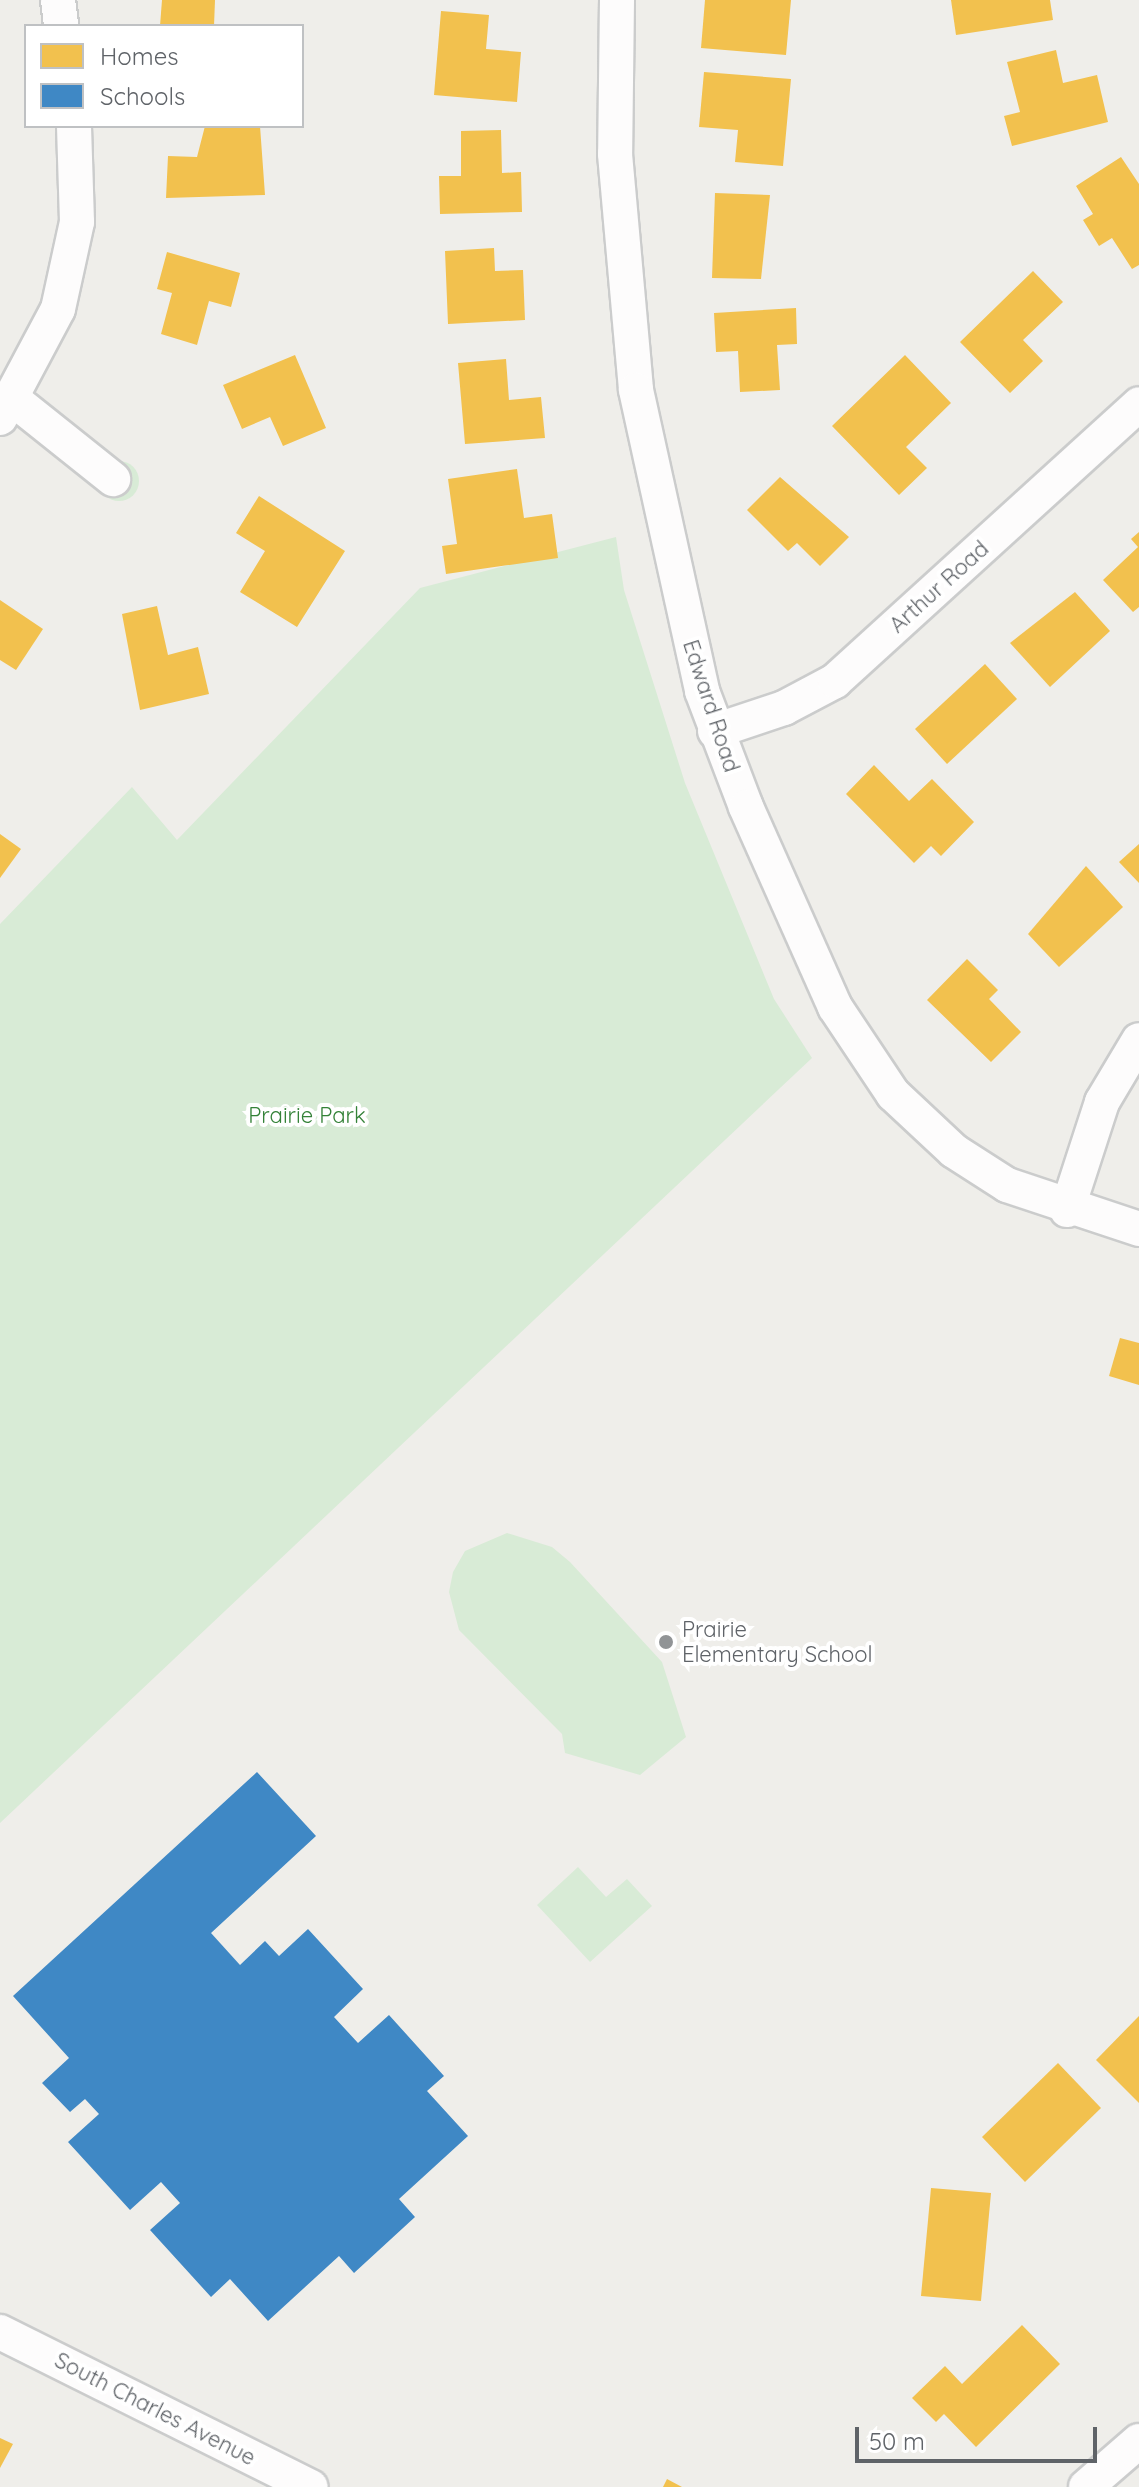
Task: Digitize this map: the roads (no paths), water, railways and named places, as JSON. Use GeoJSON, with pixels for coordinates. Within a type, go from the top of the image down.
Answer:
{"type":"FeatureCollection","features":[{"type":"Feature","properties":{"kind":"street"},"geometry":{"type":"LineString","coordinates":[[58,0],[61,24]]}},
{"type":"Feature","properties":{"kind":"street","name":"Edward Road"},"geometry":{"type":"LineString","coordinates":[[617,0],[615,154],[632,363],[654,497],[715,731],[799,933],[862,1054],[954,1151],[1067,1210],[1139,1229]]}},
{"type":"Feature","properties":{"kind":"street"},"geometry":{"type":"LineString","coordinates":[[74,128],[77,222],[61,298],[7,409],[113,479]]}},
{"type":"Feature","properties":{"kind":"street","name":"Arthur Road"},"geometry":{"type":"LineString","coordinates":[[715,731],[784,708],[835,681],[1139,404]]}},
{"type":"Feature","properties":{"kind":"street"},"geometry":{"type":"LineString","coordinates":[[1067,1210],[1102,1102],[1139,1040]]}},
{"type":"Feature","properties":{"kind":"street","name":"South Charles Avenue"},"geometry":{"type":"LineString","coordinates":[[0,2332],[311,2487]]}},
{"type":"Feature","properties":{"kind":"street"},"geometry":{"type":"LineString","coordinates":[[1086,2487],[1139,2441]]}},
{"type":"Feature","properties":{"kind":"place","name":"Prairie Elementary School"},"geometry":{"type":"Point","coordinates":[666,1642]}},
{"type":"Feature","properties":{"kind":"park label","name":"Prairie Park"},"geometry":{"type":"Point","coordinates":[307,1116]}}]}
